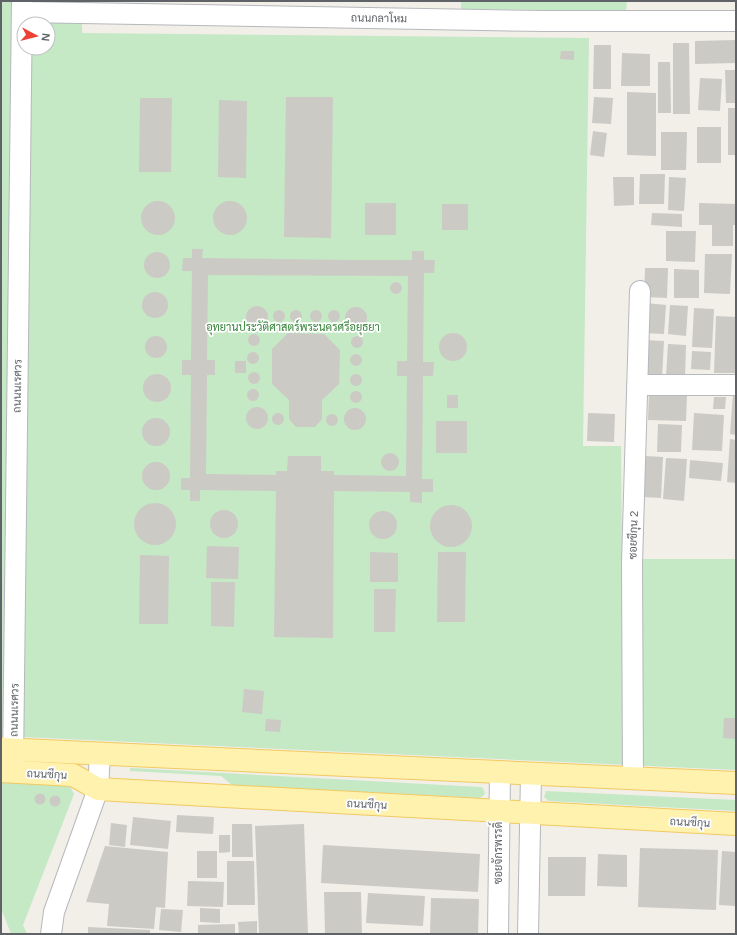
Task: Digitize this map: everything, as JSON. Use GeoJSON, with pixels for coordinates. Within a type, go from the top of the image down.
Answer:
{"type":"FeatureCollection","features":[{"type":"Feature","properties":{"kind":"main road","name":"ถนนชีกุน"},"geometry":{"type":"LineString","coordinates":[[7,749],[736,784]]}},
{"type":"Feature","properties":{"kind":"main road","name":"ถนนชีกุน"},"geometry":{"type":"LineString","coordinates":[[7,772],[73,775],[98,789],[736,824]]}},
{"type":"Feature","properties":{"kind":"street","name":"ถนนกลาโหม"},"geometry":{"type":"LineString","coordinates":[[22,7],[544,21],[736,21]]}},
{"type":"Feature","properties":{"kind":"street","name":"ถนนนเรศวร"},"geometry":{"type":"LineString","coordinates":[[7,772],[22,7]]}},
{"type":"Feature","properties":{"kind":"street","name":"ซอยชีกุน 2"},"geometry":{"type":"LineString","coordinates":[[633,779],[632,564],[640,291]]}},
{"type":"Feature","properties":{"kind":"street"},"geometry":{"type":"LineString","coordinates":[[637,385],[736,385]]}},
{"type":"Feature","properties":{"kind":"street"},"geometry":{"type":"LineString","coordinates":[[51,934],[54,912],[98,789],[100,754]]}},
{"type":"Feature","properties":{"kind":"street","name":"ซอยจักรพรรดิ์"},"geometry":{"type":"LineString","coordinates":[[498,934],[498,811],[500,772]]}},
{"type":"Feature","properties":{"kind":"street"},"geometry":{"type":"LineString","coordinates":[[528,934],[529,813],[531,774]]}},
{"type":"Feature","properties":{"kind":"green space","name":"อุทยานประวัติศาสตร์พระนครศรีอยุธยา"},"geometry":{"type":"Polygon","coordinates":[[[1,1],[82,1],[82,33],[589,38],[583,446],[621,446],[622,559],[736,559],[736,770],[1,736],[1,1]]]}},
{"type":"Feature","properties":{"kind":"green space"},"geometry":{"type":"Polygon","coordinates":[[[461,1],[627,1],[626,11],[461,9],[461,1]]]}},
{"type":"Feature","properties":{"kind":"green space"},"geometry":{"type":"Polygon","coordinates":[[[130,768],[480,787],[483,788],[485,794],[480,798],[232,785],[221,776],[130,771],[130,768]]]}},
{"type":"Feature","properties":{"kind":"green space"},"geometry":{"type":"Polygon","coordinates":[[[1,781],[66,785],[71,788],[74,794],[23,925],[27,934],[11,934],[1,908],[1,781]]]}},
{"type":"Feature","properties":{"kind":"green space"},"geometry":{"type":"Polygon","coordinates":[[[546,791],[736,800],[736,811],[549,801],[544,797],[546,791]]]}},
{"type":"Feature","properties":{"kind":"building"},"geometry":{"type":"Polygon","coordinates":[[[736,40],[736,63],[695,64],[695,41],[736,40]]]}},
{"type":"Feature","properties":{"kind":"building"},"geometry":{"type":"Polygon","coordinates":[[[673,43],[689,43],[690,114],[673,114],[673,43]]]}},
{"type":"Feature","properties":{"kind":"building"},"geometry":{"type":"Polygon","coordinates":[[[594,45],[611,45],[611,89],[593,89],[594,45]]]}},
{"type":"Feature","properties":{"kind":"building"},"geometry":{"type":"Polygon","coordinates":[[[561,51],[574,51],[574,60],[560,59],[561,51]]]}},
{"type":"Feature","properties":{"kind":"building"},"geometry":{"type":"Polygon","coordinates":[[[622,53],[650,54],[650,86],[621,86],[622,53]]]}},
{"type":"Feature","properties":{"kind":"building"},"geometry":{"type":"Polygon","coordinates":[[[658,62],[670,62],[671,113],[658,113],[658,62]]]}},
{"type":"Feature","properties":{"kind":"building"},"geometry":{"type":"Polygon","coordinates":[[[725,70],[736,70],[736,103],[726,103],[725,70]]]}},
{"type":"Feature","properties":{"kind":"building"},"geometry":{"type":"Polygon","coordinates":[[[700,78],[722,79],[720,111],[698,110],[700,78]]]}},
{"type":"Feature","properties":{"kind":"building"},"geometry":{"type":"Polygon","coordinates":[[[627,92],[656,93],[656,156],[627,155],[627,92]]]}},
{"type":"Feature","properties":{"kind":"building"},"geometry":{"type":"Polygon","coordinates":[[[286,97],[333,97],[331,238],[284,237],[286,97]]]}},
{"type":"Feature","properties":{"kind":"building"},"geometry":{"type":"Polygon","coordinates":[[[594,97],[613,98],[611,124],[592,123],[594,97]]]}},
{"type":"Feature","properties":{"kind":"building"},"geometry":{"type":"Polygon","coordinates":[[[140,98],[172,98],[171,172],[139,172],[140,98]]]}},
{"type":"Feature","properties":{"kind":"building"},"geometry":{"type":"Polygon","coordinates":[[[219,100],[247,101],[246,178],[218,177],[219,100]]]}},
{"type":"Feature","properties":{"kind":"building"},"geometry":{"type":"Polygon","coordinates":[[[728,108],[736,108],[736,155],[728,155],[728,108]]]}},
{"type":"Feature","properties":{"kind":"building"},"geometry":{"type":"Polygon","coordinates":[[[697,127],[721,127],[721,163],[697,163],[697,127]]]}},
{"type":"Feature","properties":{"kind":"building"},"geometry":{"type":"Polygon","coordinates":[[[593,131],[607,133],[604,157],[590,155],[593,131]]]}},
{"type":"Feature","properties":{"kind":"building"},"geometry":{"type":"Polygon","coordinates":[[[661,132],[687,132],[686,170],[661,170],[661,132]]]}},
{"type":"Feature","properties":{"kind":"building"},"geometry":{"type":"Polygon","coordinates":[[[640,174],[665,174],[664,204],[639,204],[640,174]]]}},
{"type":"Feature","properties":{"kind":"building"},"geometry":{"type":"Polygon","coordinates":[[[613,177],[634,177],[634,205],[614,206],[613,177]]]}},
{"type":"Feature","properties":{"kind":"building"},"geometry":{"type":"Polygon","coordinates":[[[669,177],[686,178],[684,211],[668,210],[669,177]]]}},
{"type":"Feature","properties":{"kind":"building"},"geometry":{"type":"Polygon","coordinates":[[[161,201],[168,203],[173,208],[175,218],[173,228],[168,233],[155,235],[148,233],[143,228],[141,215],[143,208],[148,203],[161,201]]]}},
{"type":"Feature","properties":{"kind":"building"},"geometry":{"type":"Polygon","coordinates":[[[227,201],[233,201],[237,202],[244,208],[247,218],[246,225],[240,232],[233,235],[227,235],[223,234],[216,228],[213,221],[213,215],[214,211],[220,204],[227,201]]]}},
{"type":"Feature","properties":{"kind":"building"},"geometry":{"type":"Polygon","coordinates":[[[365,203],[396,203],[396,235],[365,235],[365,203]]]}},
{"type":"Feature","properties":{"kind":"building"},"geometry":{"type":"Polygon","coordinates":[[[699,203],[736,204],[736,225],[733,225],[733,246],[712,246],[712,225],[699,225],[699,203]]]}},
{"type":"Feature","properties":{"kind":"building"},"geometry":{"type":"Polygon","coordinates":[[[442,204],[468,204],[468,230],[442,230],[442,204]]]}},
{"type":"Feature","properties":{"kind":"building"},"geometry":{"type":"Polygon","coordinates":[[[652,213],[682,214],[682,227],[651,225],[652,213]]]}},
{"type":"Feature","properties":{"kind":"building"},"geometry":{"type":"Polygon","coordinates":[[[666,231],[696,231],[695,262],[666,261],[666,231]]]}},
{"type":"Feature","properties":{"kind":"building"},"geometry":{"type":"Polygon","coordinates":[[[192,249],[203,249],[202,258],[412,260],[412,251],[424,251],[424,260],[435,260],[434,273],[424,273],[423,362],[434,362],[433,376],[423,376],[422,479],[433,479],[433,492],[422,492],[422,503],[410,502],[410,492],[334,491],[333,638],[274,637],[276,491],[200,490],[200,501],[190,501],[190,490],[181,490],[181,478],[190,478],[191,375],[182,375],[182,360],[191,360],[192,271],[182,271],[183,258],[192,258],[192,249]],[[208,275],[207,360],[215,360],[215,375],[207,375],[206,474],[276,475],[276,471],[287,471],[288,456],[321,456],[321,471],[334,471],[334,475],[406,476],[407,376],[397,376],[397,361],[407,361],[408,276],[208,275]]]}},
{"type":"Feature","properties":{"kind":"building"},"geometry":{"type":"Polygon","coordinates":[[[157,252],[166,256],[170,265],[166,274],[157,278],[148,274],[144,265],[148,256],[157,252]]]}},
{"type":"Feature","properties":{"kind":"building"},"geometry":{"type":"Polygon","coordinates":[[[705,254],[732,254],[730,294],[704,293],[705,254]]]}},
{"type":"Feature","properties":{"kind":"building"},"geometry":{"type":"Polygon","coordinates":[[[645,268],[668,268],[667,298],[644,297],[645,268]]]}},
{"type":"Feature","properties":{"kind":"building"},"geometry":{"type":"Polygon","coordinates":[[[674,269],[699,270],[699,298],[674,298],[674,269]]]}},
{"type":"Feature","properties":{"kind":"building"},"geometry":{"type":"Polygon","coordinates":[[[396,282],[400,284],[402,288],[400,292],[396,294],[392,292],[390,288],[392,284],[396,282]]]}},
{"type":"Feature","properties":{"kind":"building"},"geometry":{"type":"Polygon","coordinates":[[[155,292],[164,296],[168,305],[164,314],[155,318],[146,314],[142,305],[146,296],[155,292]]]}},
{"type":"Feature","properties":{"kind":"building"},"geometry":{"type":"Polygon","coordinates":[[[645,303],[666,305],[664,334],[643,333],[645,303]]]}},
{"type":"Feature","properties":{"kind":"building"},"geometry":{"type":"Polygon","coordinates":[[[670,305],[688,306],[686,336],[668,334],[670,305]]]}},
{"type":"Feature","properties":{"kind":"building"},"geometry":{"type":"Polygon","coordinates":[[[257,306],[265,309],[268,317],[265,325],[257,328],[249,325],[246,317],[249,309],[257,306]]]}},
{"type":"Feature","properties":{"kind":"building"},"geometry":{"type":"Polygon","coordinates":[[[356,307],[364,310],[367,318],[364,326],[356,329],[348,326],[345,318],[348,310],[356,307]]]}},
{"type":"Feature","properties":{"kind":"building"},"geometry":{"type":"Polygon","coordinates":[[[694,308],[714,309],[712,348],[692,347],[694,308]]]}},
{"type":"Feature","properties":{"kind":"building"},"geometry":{"type":"Polygon","coordinates":[[[279,310],[283,312],[285,316],[283,320],[279,322],[275,320],[273,316],[275,312],[279,310]]]}},
{"type":"Feature","properties":{"kind":"building"},"geometry":{"type":"Polygon","coordinates":[[[296,310],[300,312],[302,316],[300,320],[296,322],[292,320],[290,316],[292,312],[296,310]]]}},
{"type":"Feature","properties":{"kind":"building"},"geometry":{"type":"Polygon","coordinates":[[[316,310],[320,312],[322,316],[320,320],[316,322],[312,320],[310,316],[312,312],[316,310]]]}},
{"type":"Feature","properties":{"kind":"building"},"geometry":{"type":"Polygon","coordinates":[[[334,310],[338,312],[340,316],[338,320],[334,322],[330,320],[328,316],[330,312],[334,310]]]}},
{"type":"Feature","properties":{"kind":"building"},"geometry":{"type":"Polygon","coordinates":[[[716,316],[736,317],[736,373],[714,373],[716,316]]]}},
{"type":"Feature","properties":{"kind":"building"},"geometry":{"type":"Polygon","coordinates":[[[288,333],[324,334],[340,350],[339,384],[322,400],[322,419],[315,427],[296,427],[289,419],[289,400],[272,384],[272,349],[288,333]]]}},
{"type":"Feature","properties":{"kind":"building"},"geometry":{"type":"Polygon","coordinates":[[[453,333],[463,337],[467,347],[463,357],[453,361],[443,357],[439,347],[443,337],[453,333]]]}},
{"type":"Feature","properties":{"kind":"building"},"geometry":{"type":"Polygon","coordinates":[[[252,334],[256,334],[260,340],[256,346],[252,346],[248,342],[248,338],[252,334]]]}},
{"type":"Feature","properties":{"kind":"building"},"geometry":{"type":"Polygon","coordinates":[[[152,336],[160,336],[167,343],[167,351],[160,358],[152,358],[145,351],[145,343],[152,336]]]}},
{"type":"Feature","properties":{"kind":"building"},"geometry":{"type":"Polygon","coordinates":[[[355,336],[359,336],[363,342],[359,348],[355,348],[351,344],[351,340],[355,336]]]}},
{"type":"Feature","properties":{"kind":"building"},"geometry":{"type":"Polygon","coordinates":[[[644,340],[664,341],[662,378],[642,377],[644,340]]]}},
{"type":"Feature","properties":{"kind":"building"},"geometry":{"type":"Polygon","coordinates":[[[668,344],[686,345],[685,377],[666,376],[668,344]]]}},
{"type":"Feature","properties":{"kind":"building"},"geometry":{"type":"Polygon","coordinates":[[[692,351],[711,352],[710,370],[691,369],[692,351]]]}},
{"type":"Feature","properties":{"kind":"building"},"geometry":{"type":"Polygon","coordinates":[[[253,352],[257,354],[259,358],[257,362],[253,364],[249,362],[247,358],[249,354],[253,352]]]}},
{"type":"Feature","properties":{"kind":"building"},"geometry":{"type":"Polygon","coordinates":[[[356,354],[360,356],[362,360],[360,364],[356,366],[352,364],[350,360],[352,356],[356,354]]]}},
{"type":"Feature","properties":{"kind":"building"},"geometry":{"type":"Polygon","coordinates":[[[235,361],[246,361],[246,373],[235,373],[235,361]]]}},
{"type":"Feature","properties":{"kind":"building"},"geometry":{"type":"Polygon","coordinates":[[[252,372],[256,372],[260,378],[256,384],[252,384],[248,380],[248,376],[252,372]]]}},
{"type":"Feature","properties":{"kind":"building"},"geometry":{"type":"Polygon","coordinates":[[[157,374],[167,378],[171,388],[167,398],[157,402],[147,398],[143,388],[147,378],[157,374]]]}},
{"type":"Feature","properties":{"kind":"building"},"geometry":{"type":"Polygon","coordinates":[[[356,374],[360,376],[362,380],[360,384],[356,386],[352,384],[350,380],[352,376],[356,374]]]}},
{"type":"Feature","properties":{"kind":"building"},"geometry":{"type":"Polygon","coordinates":[[[253,389],[257,391],[259,395],[257,399],[253,401],[249,399],[247,395],[249,391],[253,389]]]}},
{"type":"Feature","properties":{"kind":"building"},"geometry":{"type":"Polygon","coordinates":[[[356,391],[360,393],[362,397],[360,401],[356,403],[352,401],[350,397],[352,393],[356,391]]]}},
{"type":"Feature","properties":{"kind":"building"},"geometry":{"type":"Polygon","coordinates":[[[649,393],[687,395],[686,421],[648,420],[649,393]]]}},
{"type":"Feature","properties":{"kind":"building"},"geometry":{"type":"Polygon","coordinates":[[[733,393],[736,393],[736,435],[730,434],[733,393]]]}},
{"type":"Feature","properties":{"kind":"building"},"geometry":{"type":"Polygon","coordinates":[[[447,395],[458,395],[458,408],[447,408],[447,395]]]}},
{"type":"Feature","properties":{"kind":"building"},"geometry":{"type":"Polygon","coordinates":[[[714,397],[726,397],[725,409],[713,409],[714,397]]]}},
{"type":"Feature","properties":{"kind":"building"},"geometry":{"type":"Polygon","coordinates":[[[257,407],[265,410],[268,418],[265,426],[257,429],[249,426],[246,418],[249,410],[257,407]]]}},
{"type":"Feature","properties":{"kind":"building"},"geometry":{"type":"Polygon","coordinates":[[[355,408],[363,411],[366,419],[363,427],[355,430],[347,427],[344,419],[347,411],[355,408]]]}},
{"type":"Feature","properties":{"kind":"building"},"geometry":{"type":"Polygon","coordinates":[[[278,413],[282,415],[284,419],[282,423],[278,425],[274,423],[272,419],[274,415],[278,413]]]}},
{"type":"Feature","properties":{"kind":"building"},"geometry":{"type":"Polygon","coordinates":[[[588,413],[615,414],[614,442],[587,441],[588,413]]]}},
{"type":"Feature","properties":{"kind":"building"},"geometry":{"type":"Polygon","coordinates":[[[694,413],[724,415],[722,451],[692,450],[694,413]]]}},
{"type":"Feature","properties":{"kind":"building"},"geometry":{"type":"Polygon","coordinates":[[[332,414],[336,416],[338,420],[336,424],[332,426],[328,424],[326,420],[328,416],[332,414]]]}},
{"type":"Feature","properties":{"kind":"building"},"geometry":{"type":"Polygon","coordinates":[[[156,418],[166,422],[170,432],[166,442],[156,446],[146,442],[142,432],[146,422],[156,418]]]}},
{"type":"Feature","properties":{"kind":"building"},"geometry":{"type":"Polygon","coordinates":[[[436,421],[467,421],[467,453],[436,453],[436,421]]]}},
{"type":"Feature","properties":{"kind":"building"},"geometry":{"type":"Polygon","coordinates":[[[658,424],[682,425],[681,452],[657,452],[658,424]]]}},
{"type":"Feature","properties":{"kind":"building"},"geometry":{"type":"Polygon","coordinates":[[[730,439],[736,440],[736,483],[727,482],[730,439]]]}},
{"type":"Feature","properties":{"kind":"building"},"geometry":{"type":"Polygon","coordinates":[[[386,453],[394,453],[399,458],[397,469],[394,471],[386,471],[381,466],[381,458],[386,453]]]}},
{"type":"Feature","properties":{"kind":"building"},"geometry":{"type":"Polygon","coordinates":[[[644,456],[663,457],[661,498],[642,497],[644,456]]]}},
{"type":"Feature","properties":{"kind":"building"},"geometry":{"type":"Polygon","coordinates":[[[666,458],[687,459],[684,501],[663,499],[666,458]]]}},
{"type":"Feature","properties":{"kind":"building"},"geometry":{"type":"Polygon","coordinates":[[[690,460],[723,463],[721,481],[689,478],[690,460]]]}},
{"type":"Feature","properties":{"kind":"building"},"geometry":{"type":"Polygon","coordinates":[[[156,462],[166,466],[170,476],[166,486],[156,490],[146,486],[142,476],[146,466],[156,462]]]}},
{"type":"Feature","properties":{"kind":"building"},"geometry":{"type":"Polygon","coordinates":[[[151,503],[159,503],[170,509],[176,520],[176,528],[170,539],[159,545],[151,545],[140,539],[134,528],[134,520],[140,509],[151,503]]]}},
{"type":"Feature","properties":{"kind":"building"},"geometry":{"type":"Polygon","coordinates":[[[447,505],[455,505],[466,511],[472,522],[472,530],[466,541],[455,547],[447,547],[436,541],[430,530],[430,522],[436,511],[447,505]]]}},
{"type":"Feature","properties":{"kind":"building"},"geometry":{"type":"Polygon","coordinates":[[[224,510],[234,514],[238,524],[234,534],[224,538],[214,534],[210,524],[214,514],[224,510]]]}},
{"type":"Feature","properties":{"kind":"building"},"geometry":{"type":"Polygon","coordinates":[[[383,511],[393,515],[397,525],[393,535],[383,539],[373,535],[369,525],[373,515],[383,511]]]}},
{"type":"Feature","properties":{"kind":"building"},"geometry":{"type":"Polygon","coordinates":[[[207,546],[239,547],[238,579],[206,578],[207,546]]]}},
{"type":"Feature","properties":{"kind":"building"},"geometry":{"type":"Polygon","coordinates":[[[370,552],[398,553],[398,582],[370,582],[370,552]]]}},
{"type":"Feature","properties":{"kind":"building"},"geometry":{"type":"Polygon","coordinates":[[[438,552],[466,552],[465,622],[437,622],[438,552]]]}},
{"type":"Feature","properties":{"kind":"building"},"geometry":{"type":"Polygon","coordinates":[[[140,555],[169,556],[168,624],[139,624],[140,555]]]}},
{"type":"Feature","properties":{"kind":"building"},"geometry":{"type":"Polygon","coordinates":[[[211,582],[235,582],[234,627],[211,626],[211,582]]]}},
{"type":"Feature","properties":{"kind":"building"},"geometry":{"type":"Polygon","coordinates":[[[374,589],[396,589],[395,632],[374,632],[374,589]]]}},
{"type":"Feature","properties":{"kind":"building"},"geometry":{"type":"Polygon","coordinates":[[[244,689],[264,691],[262,714],[242,712],[244,689]]]}},
{"type":"Feature","properties":{"kind":"building"},"geometry":{"type":"Polygon","coordinates":[[[724,718],[736,718],[736,739],[723,738],[724,718]]]}},
{"type":"Feature","properties":{"kind":"building"},"geometry":{"type":"Polygon","coordinates":[[[266,719],[281,720],[280,732],[265,731],[266,719]]]}},
{"type":"Feature","properties":{"kind":"building"},"geometry":{"type":"Polygon","coordinates":[[[40,793],[44,795],[46,799],[44,803],[40,805],[36,803],[34,799],[36,795],[40,793]]]}},
{"type":"Feature","properties":{"kind":"building"},"geometry":{"type":"Polygon","coordinates":[[[55,795],[59,797],[61,801],[59,805],[55,807],[51,805],[49,801],[51,797],[55,795]]]}},
{"type":"Feature","properties":{"kind":"building"},"geometry":{"type":"Polygon","coordinates":[[[177,815],[214,817],[213,834],[176,832],[177,815]]]}},
{"type":"Feature","properties":{"kind":"building"},"geometry":{"type":"Polygon","coordinates":[[[133,817],[171,821],[168,849],[130,845],[133,817]]]}},
{"type":"Feature","properties":{"kind":"building"},"geometry":{"type":"Polygon","coordinates":[[[111,823],[127,825],[125,847],[109,845],[111,823]]]}},
{"type":"Feature","properties":{"kind":"building"},"geometry":{"type":"Polygon","coordinates":[[[232,824],[252,824],[253,857],[232,857],[232,824]]]}},
{"type":"Feature","properties":{"kind":"building"},"geometry":{"type":"Polygon","coordinates":[[[304,824],[308,934],[259,934],[255,826],[304,824]]]}},
{"type":"Feature","properties":{"kind":"building"},"geometry":{"type":"Polygon","coordinates":[[[219,835],[230,835],[230,852],[219,853],[219,835]]]}},
{"type":"Feature","properties":{"kind":"building"},"geometry":{"type":"Polygon","coordinates":[[[323,845],[480,854],[478,892],[321,883],[323,845]]]}},
{"type":"Feature","properties":{"kind":"building"},"geometry":{"type":"Polygon","coordinates":[[[105,846],[168,852],[165,908],[156,907],[154,929],[107,926],[109,904],[86,902],[105,846]]]}},
{"type":"Feature","properties":{"kind":"building"},"geometry":{"type":"Polygon","coordinates":[[[640,848],[718,850],[716,910],[638,907],[640,848]]]}},
{"type":"Feature","properties":{"kind":"building"},"geometry":{"type":"Polygon","coordinates":[[[197,851],[217,851],[217,878],[197,878],[197,851]]]}},
{"type":"Feature","properties":{"kind":"building"},"geometry":{"type":"Polygon","coordinates":[[[722,851],[736,852],[736,906],[719,905],[722,851]]]}},
{"type":"Feature","properties":{"kind":"building"},"geometry":{"type":"Polygon","coordinates":[[[598,854],[627,855],[627,887],[597,886],[598,854]]]}},
{"type":"Feature","properties":{"kind":"building"},"geometry":{"type":"Polygon","coordinates":[[[548,857],[586,857],[585,896],[548,896],[548,857]]]}},
{"type":"Feature","properties":{"kind":"building"},"geometry":{"type":"Polygon","coordinates":[[[227,861],[254,861],[255,905],[227,905],[227,861]]]}},
{"type":"Feature","properties":{"kind":"building"},"geometry":{"type":"Polygon","coordinates":[[[188,881],[224,882],[223,907],[187,906],[188,881]]]}},
{"type":"Feature","properties":{"kind":"building"},"geometry":{"type":"Polygon","coordinates":[[[324,892],[361,892],[362,934],[325,934],[324,892]]]}},
{"type":"Feature","properties":{"kind":"building"},"geometry":{"type":"Polygon","coordinates":[[[368,893],[425,896],[423,926],[366,923],[368,893]]]}},
{"type":"Feature","properties":{"kind":"building"},"geometry":{"type":"Polygon","coordinates":[[[431,898],[479,899],[478,934],[430,934],[431,898]]]}},
{"type":"Feature","properties":{"kind":"building"},"geometry":{"type":"Polygon","coordinates":[[[200,908],[220,909],[220,923],[200,922],[200,908]]]}},
{"type":"Feature","properties":{"kind":"building"},"geometry":{"type":"Polygon","coordinates":[[[161,909],[183,910],[181,932],[159,930],[161,909]]]}},
{"type":"Feature","properties":{"kind":"building"},"geometry":{"type":"Polygon","coordinates":[[[257,921],[257,934],[239,934],[238,922],[257,921]]]}},
{"type":"Feature","properties":{"kind":"building"},"geometry":{"type":"Polygon","coordinates":[[[235,924],[235,934],[198,934],[198,925],[235,924]]]}},
{"type":"Feature","properties":{"kind":"building"},"geometry":{"type":"Polygon","coordinates":[[[88,927],[150,930],[150,934],[88,934],[88,927]]]}}]}
